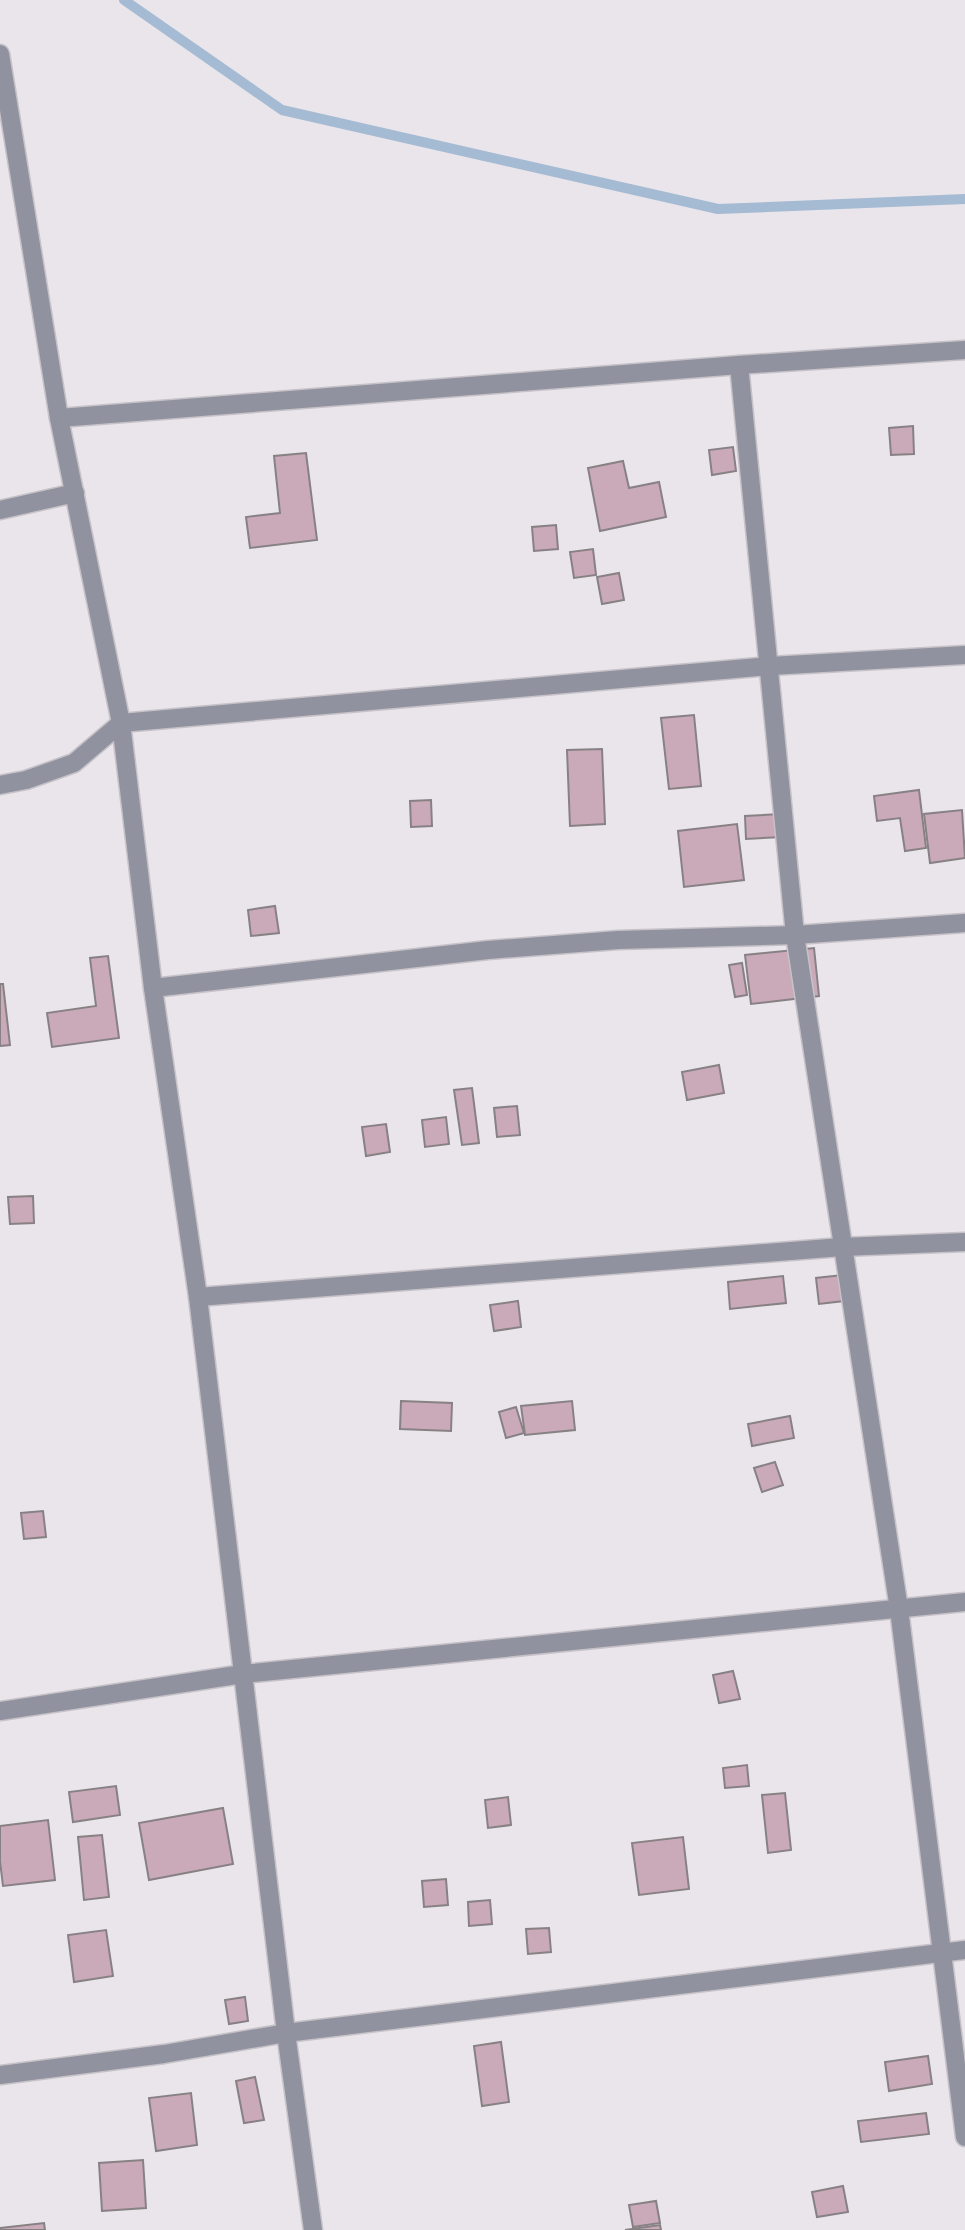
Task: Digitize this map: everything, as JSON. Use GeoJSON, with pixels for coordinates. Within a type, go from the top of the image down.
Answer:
{"type":"FeatureCollection","features":[{"type":"Feature","properties":{"kind":"street"},"geometry":{"type":"LineString","coordinates":[[0,54],[59,418],[121,723],[153,988],[198,1297],[285,2033],[313,2230]]}},
{"type":"Feature","properties":{"kind":"street"},"geometry":{"type":"LineString","coordinates":[[59,418],[965,350]]}},
{"type":"Feature","properties":{"kind":"street"},"geometry":{"type":"LineString","coordinates":[[739,365],[795,935],[899,1609],[944,1952],[965,2137]]}},
{"type":"Feature","properties":{"kind":"street"},"geometry":{"type":"LineString","coordinates":[[0,510],[75,493]]}},
{"type":"Feature","properties":{"kind":"street"},"geometry":{"type":"LineString","coordinates":[[0,785],[26,780],[74,763],[121,723],[770,666],[965,655]]}},
{"type":"Feature","properties":{"kind":"street"},"geometry":{"type":"LineString","coordinates":[[153,988],[488,950],[618,940],[795,935],[965,923]]}},
{"type":"Feature","properties":{"kind":"street"},"geometry":{"type":"LineString","coordinates":[[198,1297],[842,1247],[965,1242]]}},
{"type":"Feature","properties":{"kind":"street"},"geometry":{"type":"LineString","coordinates":[[0,1711],[243,1674],[965,1602]]}},
{"type":"Feature","properties":{"kind":"street"},"geometry":{"type":"LineString","coordinates":[[0,2075],[164,2054],[285,2033],[965,1950]]}},
{"type":"Feature","properties":{"kind":"building"},"geometry":{"type":"Polygon","coordinates":[[[913,426],[914,454],[891,455],[889,428],[913,426]]]}},
{"type":"Feature","properties":{"kind":"building"},"geometry":{"type":"Polygon","coordinates":[[[733,447],[736,471],[712,475],[709,450],[733,447]]]}},
{"type":"Feature","properties":{"kind":"building"},"geometry":{"type":"Polygon","coordinates":[[[306,453],[317,540],[250,548],[246,517],[280,513],[274,456],[306,453]]]}},
{"type":"Feature","properties":{"kind":"building"},"geometry":{"type":"Polygon","coordinates":[[[623,461],[629,488],[659,482],[666,517],[600,531],[588,468],[623,461]]]}},
{"type":"Feature","properties":{"kind":"building"},"geometry":{"type":"Polygon","coordinates":[[[556,525],[558,549],[534,551],[532,527],[556,525]]]}},
{"type":"Feature","properties":{"kind":"building"},"geometry":{"type":"Polygon","coordinates":[[[593,549],[596,575],[574,578],[570,552],[593,549]]]}},
{"type":"Feature","properties":{"kind":"building"},"geometry":{"type":"Polygon","coordinates":[[[619,573],[624,600],[602,604],[597,577],[619,573]]]}},
{"type":"Feature","properties":{"kind":"building"},"geometry":{"type":"Polygon","coordinates":[[[694,715],[701,786],[669,789],[661,718],[694,715]]]}},
{"type":"Feature","properties":{"kind":"building"},"geometry":{"type":"Polygon","coordinates":[[[602,749],[605,824],[570,826],[567,750],[602,749]]]}},
{"type":"Feature","properties":{"kind":"building"},"geometry":{"type":"Polygon","coordinates":[[[919,790],[926,848],[905,851],[900,818],[877,821],[874,796],[919,790]]]}},
{"type":"Feature","properties":{"kind":"building"},"geometry":{"type":"Polygon","coordinates":[[[431,800],[432,826],[411,827],[410,801],[431,800]]]}},
{"type":"Feature","properties":{"kind":"building"},"geometry":{"type":"Polygon","coordinates":[[[962,810],[965,858],[930,863],[924,814],[962,810]]]}},
{"type":"Feature","properties":{"kind":"building"},"geometry":{"type":"Polygon","coordinates":[[[781,814],[782,837],[746,839],[745,816],[781,814]]]}},
{"type":"Feature","properties":{"kind":"building"},"geometry":{"type":"Polygon","coordinates":[[[737,824],[744,880],[684,887],[678,831],[737,824]]]}},
{"type":"Feature","properties":{"kind":"building"},"geometry":{"type":"Polygon","coordinates":[[[275,906],[279,933],[251,936],[248,910],[275,906]]]}},
{"type":"Feature","properties":{"kind":"building"},"geometry":{"type":"Polygon","coordinates":[[[814,948],[819,996],[751,1004],[745,955],[814,948]]]}},
{"type":"Feature","properties":{"kind":"building"},"geometry":{"type":"Polygon","coordinates":[[[108,956],[119,1038],[52,1047],[47,1013],[96,1006],[90,958],[108,956]]]}},
{"type":"Feature","properties":{"kind":"building"},"geometry":{"type":"Polygon","coordinates":[[[742,963],[747,995],[735,997],[729,965],[742,963]]]}},
{"type":"Feature","properties":{"kind":"building"},"geometry":{"type":"Polygon","coordinates":[[[0,984],[3,984],[10,1045],[0,1046],[0,984]]]}},
{"type":"Feature","properties":{"kind":"building"},"geometry":{"type":"Polygon","coordinates":[[[719,1065],[724,1093],[687,1100],[682,1072],[719,1065]]]}},
{"type":"Feature","properties":{"kind":"building"},"geometry":{"type":"Polygon","coordinates":[[[472,1088],[479,1143],[462,1145],[454,1090],[472,1088]]]}},
{"type":"Feature","properties":{"kind":"building"},"geometry":{"type":"Polygon","coordinates":[[[517,1106],[520,1135],[497,1137],[494,1108],[517,1106]]]}},
{"type":"Feature","properties":{"kind":"building"},"geometry":{"type":"Polygon","coordinates":[[[446,1117],[449,1144],[425,1147],[422,1120],[446,1117]]]}},
{"type":"Feature","properties":{"kind":"building"},"geometry":{"type":"Polygon","coordinates":[[[386,1124],[390,1152],[366,1156],[362,1127],[386,1124]]]}},
{"type":"Feature","properties":{"kind":"building"},"geometry":{"type":"Polygon","coordinates":[[[33,1196],[34,1223],[10,1224],[8,1197],[33,1196]]]}},
{"type":"Feature","properties":{"kind":"building"},"geometry":{"type":"Polygon","coordinates":[[[842,1275],[844,1301],[819,1304],[816,1278],[842,1275]]]}},
{"type":"Feature","properties":{"kind":"building"},"geometry":{"type":"Polygon","coordinates":[[[783,1276],[786,1303],[730,1309],[728,1282],[783,1276]]]}},
{"type":"Feature","properties":{"kind":"building"},"geometry":{"type":"Polygon","coordinates":[[[518,1301],[521,1327],[494,1331],[490,1305],[518,1301]]]}},
{"type":"Feature","properties":{"kind":"building"},"geometry":{"type":"Polygon","coordinates":[[[401,1401],[452,1403],[451,1431],[400,1429],[401,1401]]]}},
{"type":"Feature","properties":{"kind":"building"},"geometry":{"type":"Polygon","coordinates":[[[572,1401],[575,1430],[525,1435],[521,1406],[572,1401]]]}},
{"type":"Feature","properties":{"kind":"building"},"geometry":{"type":"Polygon","coordinates":[[[516,1407],[524,1433],[506,1438],[499,1412],[516,1407]]]}},
{"type":"Feature","properties":{"kind":"building"},"geometry":{"type":"Polygon","coordinates":[[[790,1416],[794,1438],[752,1446],[748,1424],[790,1416]]]}},
{"type":"Feature","properties":{"kind":"building"},"geometry":{"type":"Polygon","coordinates":[[[775,1462],[783,1485],[762,1492],[754,1468],[775,1462]]]}},
{"type":"Feature","properties":{"kind":"building"},"geometry":{"type":"Polygon","coordinates":[[[43,1511],[46,1537],[24,1539],[21,1513],[43,1511]]]}},
{"type":"Feature","properties":{"kind":"building"},"geometry":{"type":"Polygon","coordinates":[[[733,1671],[740,1699],[719,1703],[713,1675],[733,1671]]]}},
{"type":"Feature","properties":{"kind":"building"},"geometry":{"type":"Polygon","coordinates":[[[747,1765],[749,1786],[725,1788],[723,1768],[747,1765]]]}},
{"type":"Feature","properties":{"kind":"building"},"geometry":{"type":"Polygon","coordinates":[[[116,1786],[120,1815],[73,1822],[69,1792],[116,1786]]]}},
{"type":"Feature","properties":{"kind":"building"},"geometry":{"type":"Polygon","coordinates":[[[785,1793],[791,1850],[768,1853],[762,1795],[785,1793]]]}},
{"type":"Feature","properties":{"kind":"building"},"geometry":{"type":"Polygon","coordinates":[[[508,1797],[511,1825],[488,1828],[485,1800],[508,1797]]]}},
{"type":"Feature","properties":{"kind":"building"},"geometry":{"type":"Polygon","coordinates":[[[223,1808],[233,1864],[149,1880],[139,1823],[223,1808]]]}},
{"type":"Feature","properties":{"kind":"building"},"geometry":{"type":"Polygon","coordinates":[[[48,1820],[55,1880],[3,1886],[0,1826],[48,1820]]]}},
{"type":"Feature","properties":{"kind":"building"},"geometry":{"type":"Polygon","coordinates":[[[102,1835],[109,1897],[84,1900],[78,1837],[102,1835]]]}},
{"type":"Feature","properties":{"kind":"building"},"geometry":{"type":"Polygon","coordinates":[[[683,1837],[689,1889],[639,1895],[632,1843],[683,1837]]]}},
{"type":"Feature","properties":{"kind":"building"},"geometry":{"type":"Polygon","coordinates":[[[446,1879],[448,1905],[424,1907],[422,1881],[446,1879]]]}},
{"type":"Feature","properties":{"kind":"building"},"geometry":{"type":"Polygon","coordinates":[[[490,1900],[492,1924],[469,1926],[468,1902],[490,1900]]]}},
{"type":"Feature","properties":{"kind":"building"},"geometry":{"type":"Polygon","coordinates":[[[549,1928],[551,1952],[528,1954],[526,1929],[549,1928]]]}},
{"type":"Feature","properties":{"kind":"building"},"geometry":{"type":"Polygon","coordinates":[[[106,1930],[113,1976],[74,1982],[68,1935],[106,1930]]]}},
{"type":"Feature","properties":{"kind":"building"},"geometry":{"type":"Polygon","coordinates":[[[245,1997],[248,2021],[229,2024],[225,2000],[245,1997]]]}},
{"type":"Feature","properties":{"kind":"building"},"geometry":{"type":"Polygon","coordinates":[[[501,2042],[509,2102],[482,2106],[474,2046],[501,2042]]]}},
{"type":"Feature","properties":{"kind":"building"},"geometry":{"type":"Polygon","coordinates":[[[928,2056],[932,2084],[889,2091],[885,2062],[928,2056]]]}},
{"type":"Feature","properties":{"kind":"building"},"geometry":{"type":"Polygon","coordinates":[[[255,2077],[264,2120],[244,2123],[236,2081],[255,2077]]]}},
{"type":"Feature","properties":{"kind":"building"},"geometry":{"type":"Polygon","coordinates":[[[191,2093],[197,2145],[156,2151],[149,2098],[191,2093]]]}},
{"type":"Feature","properties":{"kind":"building"},"geometry":{"type":"Polygon","coordinates":[[[926,2113],[929,2134],[861,2142],[858,2121],[926,2113]]]}},
{"type":"Feature","properties":{"kind":"building"},"geometry":{"type":"Polygon","coordinates":[[[143,2160],[146,2208],[102,2211],[99,2163],[143,2160]]]}},
{"type":"Feature","properties":{"kind":"building"},"geometry":{"type":"Polygon","coordinates":[[[843,2186],[848,2212],[817,2217],[812,2192],[843,2186]]]}},
{"type":"Feature","properties":{"kind":"building"},"geometry":{"type":"Polygon","coordinates":[[[656,2201],[660,2223],[633,2227],[629,2205],[656,2201]]]}},
{"type":"Feature","properties":{"kind":"building"},"geometry":{"type":"Polygon","coordinates":[[[44,2223],[45,2230],[0,2230],[0,2228],[44,2223]]]}},
{"type":"Feature","properties":{"kind":"building"},"geometry":{"type":"Polygon","coordinates":[[[660,2225],[661,2230],[625,2230],[660,2225]]]}},
{"type":"Feature","properties":{"kind":"waterway"},"geometry":{"type":"LineString","coordinates":[[124,0],[282,110],[718,209],[965,199]]}}]}
